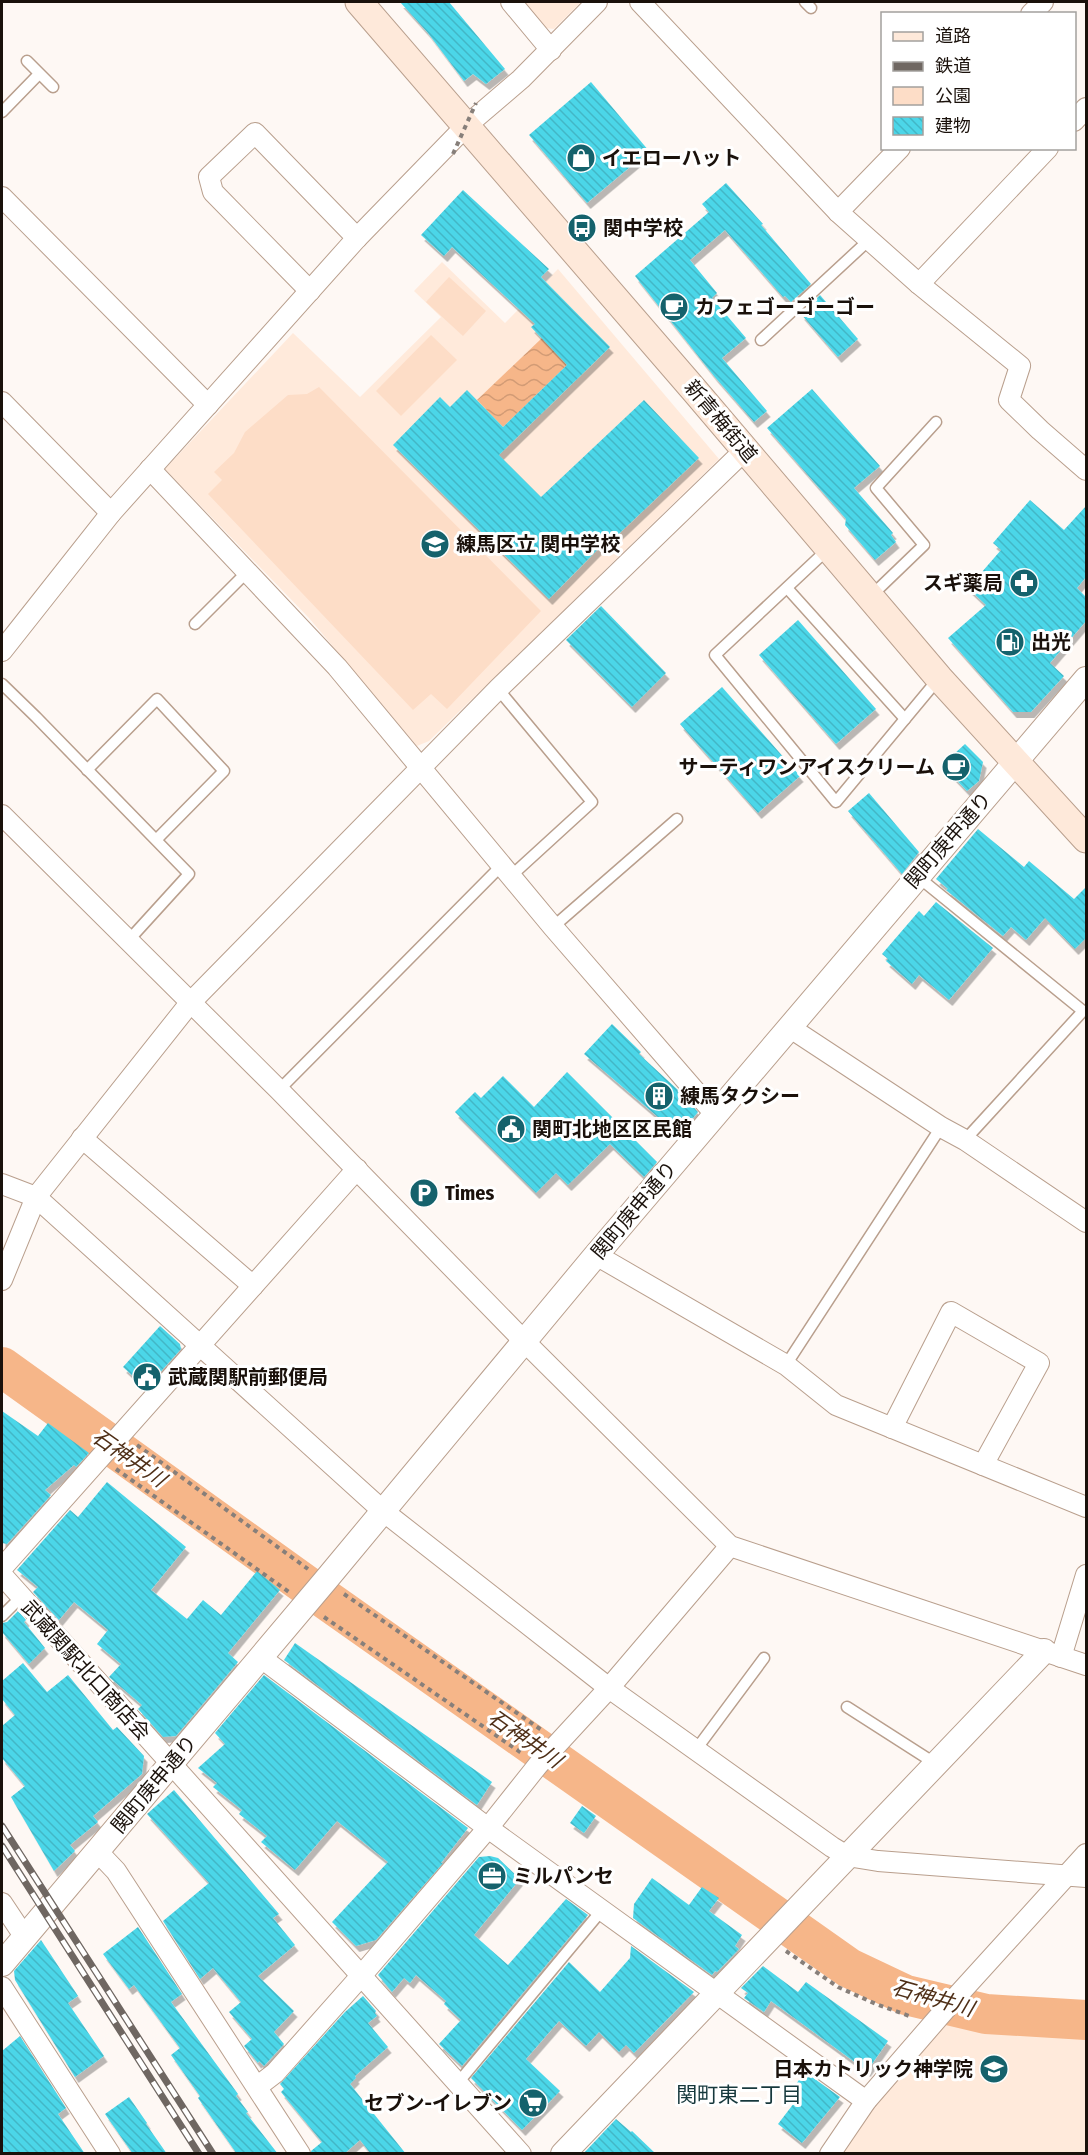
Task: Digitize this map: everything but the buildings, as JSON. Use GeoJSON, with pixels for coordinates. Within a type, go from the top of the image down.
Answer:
{"type":"FeatureCollection","features":[{"type":"Feature","properties":{"kind":"main road","name":"新青梅街道"},"geometry":{"type":"LineString","coordinates":[[359,2],[471,115],[828,548],[939,678],[1086,839]]}},
{"type":"Feature","properties":{"kind":"street"},"geometry":{"type":"LineString","coordinates":[[511,2],[551,50]]}},
{"type":"Feature","properties":{"kind":"street"},"geometry":{"type":"LineString","coordinates":[[2,651],[111,513],[357,237],[471,115],[551,50],[597,2]]}},
{"type":"Feature","properties":{"kind":"street"},"geometry":{"type":"LineString","coordinates":[[640,2],[838,212],[919,284],[1020,366],[1009,400],[1086,470]]}},
{"type":"Feature","properties":{"kind":"street"},"geometry":{"type":"LineString","coordinates":[[310,291],[213,192],[209,177],[255,133],[357,237]]}},
{"type":"Feature","properties":{"kind":"street"},"geometry":{"type":"LineString","coordinates":[[838,212],[898,150]]}},
{"type":"Feature","properties":{"kind":"street"},"geometry":{"type":"LineString","coordinates":[[919,284],[1046,150]]}},
{"type":"Feature","properties":{"kind":"street"},"geometry":{"type":"LineString","coordinates":[[2,197],[208,405]]}},
{"type":"Feature","properties":{"kind":"street"},"geometry":{"type":"LineString","coordinates":[[2,402],[111,513]]}},
{"type":"Feature","properties":{"kind":"street"},"geometry":{"type":"LineString","coordinates":[[2,1280],[36,1197],[190,1003],[498,689],[745,450]]}},
{"type":"Feature","properties":{"kind":"street"},"geometry":{"type":"LineString","coordinates":[[150,469],[337,667],[552,927],[715,1114]]}},
{"type":"Feature","properties":{"kind":"street","name":"関町庚申通り"},"geometry":{"type":"LineString","coordinates":[[2,1964],[596,1255],[1086,678]]}},
{"type":"Feature","properties":{"kind":"street"},"geometry":{"type":"LineString","coordinates":[[2,815],[279,1089],[524,1341],[730,1546],[1086,1665]]}},
{"type":"Feature","properties":{"kind":"street"},"geometry":{"type":"LineString","coordinates":[[789,1028],[941,1127],[965,1140],[1086,1222]]}},
{"type":"Feature","properties":{"kind":"street"},"geometry":{"type":"LineString","coordinates":[[82,1138],[253,1286]]}},
{"type":"Feature","properties":{"kind":"street"},"geometry":{"type":"LineString","coordinates":[[2,1568],[357,1169]]}},
{"type":"Feature","properties":{"kind":"street"},"geometry":{"type":"LineString","coordinates":[[2,1184],[36,1197],[382,1511],[609,1688],[695,1751],[848,1856],[878,1861],[1086,1877]]}},
{"type":"Feature","properties":{"kind":"street"},"geometry":{"type":"LineString","coordinates":[[596,1255],[786,1365],[836,1405],[1086,1507]]}},
{"type":"Feature","properties":{"kind":"street"},"geometry":{"type":"LineString","coordinates":[[892,1428],[951,1312],[1039,1363],[983,1464]]}},
{"type":"Feature","properties":{"kind":"street"},"geometry":{"type":"LineString","coordinates":[[258,2086],[275,2073],[361,1976],[488,1828],[538,1765],[609,1688],[730,1546]]}},
{"type":"Feature","properties":{"kind":"street","name":"武蔵関駅北口商店会"},"geometry":{"type":"LineString","coordinates":[[2,1575],[521,2154]]}},
{"type":"Feature","properties":{"kind":"street"},"geometry":{"type":"LineString","coordinates":[[564,2154],[936,1764],[1052,1654],[1086,1575]]}},
{"type":"Feature","properties":{"kind":"street"},"geometry":{"type":"LineString","coordinates":[[260,1657],[488,1828],[866,2101]]}},
{"type":"Feature","properties":{"kind":"street"},"geometry":{"type":"LineString","coordinates":[[97,1851],[116,1871],[258,2086],[300,2154]]}},
{"type":"Feature","properties":{"kind":"street"},"geometry":{"type":"LineString","coordinates":[[830,2154],[866,2101],[957,1996],[1086,1854]]}},
{"type":"Feature","properties":{"kind":"street"},"geometry":{"type":"LineString","coordinates":[[2,1903],[24,1936]]}},
{"type":"Feature","properties":{"kind":"street"},"geometry":{"type":"LineString","coordinates":[[2,1987],[110,2154]]}},
{"type":"Feature","properties":{"kind":"lane"},"geometry":{"type":"LineString","coordinates":[[27,61],[53,87]]}},
{"type":"Feature","properties":{"kind":"lane"},"geometry":{"type":"LineString","coordinates":[[2,112],[39,74]]}},
{"type":"Feature","properties":{"kind":"lane"},"geometry":{"type":"LineString","coordinates":[[761,340],[869,240]]}},
{"type":"Feature","properties":{"kind":"lane"},"geometry":{"type":"LineString","coordinates":[[870,597],[924,545],[876,488],[936,422]]}},
{"type":"Feature","properties":{"kind":"lane"},"geometry":{"type":"LineString","coordinates":[[828,548],[715,655],[836,802],[939,678]]}},
{"type":"Feature","properties":{"kind":"lane"},"geometry":{"type":"LineString","coordinates":[[195,624],[247,572]]}},
{"type":"Feature","properties":{"kind":"lane"},"geometry":{"type":"LineString","coordinates":[[787,588],[905,719]]}},
{"type":"Feature","properties":{"kind":"lane"},"geometry":{"type":"LineString","coordinates":[[2,684],[189,874],[128,941]]}},
{"type":"Feature","properties":{"kind":"lane"},"geometry":{"type":"LineString","coordinates":[[279,1089],[506,871],[592,802],[498,689]]}},
{"type":"Feature","properties":{"kind":"lane"},"geometry":{"type":"LineString","coordinates":[[87,770],[157,699],[224,771],[157,840]]}},
{"type":"Feature","properties":{"kind":"lane"},"geometry":{"type":"LineString","coordinates":[[552,927],[677,819]]}},
{"type":"Feature","properties":{"kind":"lane"},"geometry":{"type":"LineString","coordinates":[[917,876],[1083,1011],[965,1140]]}},
{"type":"Feature","properties":{"kind":"lane"},"geometry":{"type":"LineString","coordinates":[[786,1365],[941,1127]]}},
{"type":"Feature","properties":{"kind":"lane"},"geometry":{"type":"LineString","coordinates":[[2,1616],[21,1597]]}},
{"type":"Feature","properties":{"kind":"lane"},"geometry":{"type":"LineString","coordinates":[[695,1751],[764,1658]]}},
{"type":"Feature","properties":{"kind":"lane"},"geometry":{"type":"LineString","coordinates":[[847,1707],[936,1764]]}},
{"type":"Feature","properties":{"kind":"lane"},"geometry":{"type":"LineString","coordinates":[[457,2084],[602,1910]]}},
{"type":"Feature","properties":{"kind":"path"},"geometry":{"type":"LineString","coordinates":[[453,154],[471,115]]}},
{"type":"Feature","properties":{"kind":"path"},"geometry":{"type":"LineString","coordinates":[[768,1938],[838,1987],[876,2004],[936,2022]]}},
{"type":"Feature","properties":{"kind":"shaded area"},"geometry":{"type":"Polygon","coordinates":[[[523,2],[581,2],[554,29],[545,28],[523,2]]]}},
{"type":"Feature","properties":{"kind":"shaded area","name":"練馬区立 関中学校"},"geometry":{"type":"Polygon","coordinates":[[[442,262],[505,323],[558,269],[719,459],[429,741],[417,746],[309,618],[165,469],[293,333],[360,397],[441,317],[414,291],[442,262]]]}},
{"type":"Feature","properties":{"kind":"shaded area","name":"日本カトリック神学院"},"geometry":{"type":"Polygon","coordinates":[[[948,2021],[1034,2035],[1086,2035],[1086,2153],[835,2154],[869,2103],[948,2021]]]}},
{"type":"Feature","properties":{"kind":"green space"},"geometry":{"type":"Polygon","coordinates":[[[449,277],[486,311],[463,336],[426,302],[449,277]]]}},
{"type":"Feature","properties":{"kind":"green space"},"geometry":{"type":"Polygon","coordinates":[[[431,335],[457,360],[401,416],[376,391],[431,335]]]}},
{"type":"Feature","properties":{"kind":"green space"},"geometry":{"type":"Polygon","coordinates":[[[319,387],[541,611],[447,709],[431,694],[413,710],[208,494],[222,480],[214,472],[234,453],[245,432],[288,395],[307,394],[319,387]]]}},
{"type":"Feature","properties":{"kind":"water"},"geometry":{"type":"Polygon","coordinates":[[[542,338],[567,365],[503,427],[477,400],[542,338]]]}},
{"type":"Feature","properties":{"kind":"waterway","name":"石神井川"},"geometry":{"type":"LineString","coordinates":[[2,1367],[328,1601],[849,1968],[906,1995],[986,2014],[1086,2020]]}},
{"type":"Feature","properties":{"kind":"railway"},"geometry":{"type":"LineString","coordinates":[[2,1826],[213,2154]]}},
{"type":"Feature","properties":{"kind":"railway"},"geometry":{"type":"LineString","coordinates":[[2,1846],[199,2154]]}},
{"type":"Feature","properties":{"kind":"place","name":"イエローハット"},"geometry":{"type":"Point","coordinates":[581,158]}},
{"type":"Feature","properties":{"kind":"place","name":"関中学校"},"geometry":{"type":"Point","coordinates":[582,228]}},
{"type":"Feature","properties":{"kind":"place","name":"カフェゴーゴーゴー"},"geometry":{"type":"Point","coordinates":[674,307]}},
{"type":"Feature","properties":{"kind":"place","name":"練馬区立 関中学校"},"geometry":{"type":"Point","coordinates":[435,544]}},
{"type":"Feature","properties":{"kind":"place","name":"スギ薬局"},"geometry":{"type":"Point","coordinates":[1024,583]}},
{"type":"Feature","properties":{"kind":"place","name":"出光"},"geometry":{"type":"Point","coordinates":[1010,642]}},
{"type":"Feature","properties":{"kind":"place","name":"サーティワンアイスクリーム"},"geometry":{"type":"Point","coordinates":[956,767]}},
{"type":"Feature","properties":{"kind":"place","name":"練馬タクシー"},"geometry":{"type":"Point","coordinates":[659,1096]}},
{"type":"Feature","properties":{"kind":"place","name":"関町北地区区民館"},"geometry":{"type":"Point","coordinates":[511,1129]}},
{"type":"Feature","properties":{"kind":"place","name":"Times"},"geometry":{"type":"Point","coordinates":[424,1193]}},
{"type":"Feature","properties":{"kind":"place","name":"武蔵関駅前郵便局"},"geometry":{"type":"Point","coordinates":[147,1377]}},
{"type":"Feature","properties":{"kind":"place","name":"ミルパンセ"},"geometry":{"type":"Point","coordinates":[492,1876]}},
{"type":"Feature","properties":{"kind":"place","name":"日本カトリック神学院"},"geometry":{"type":"Point","coordinates":[994,2069]}},
{"type":"Feature","properties":{"kind":"place","name":"セブン-イレブン"},"geometry":{"type":"Point","coordinates":[533,2103]}},
{"type":"Feature","properties":{"kind":"district","name":"関町東二丁目"},"geometry":{"type":"Point","coordinates":[739,2095]}}]}
